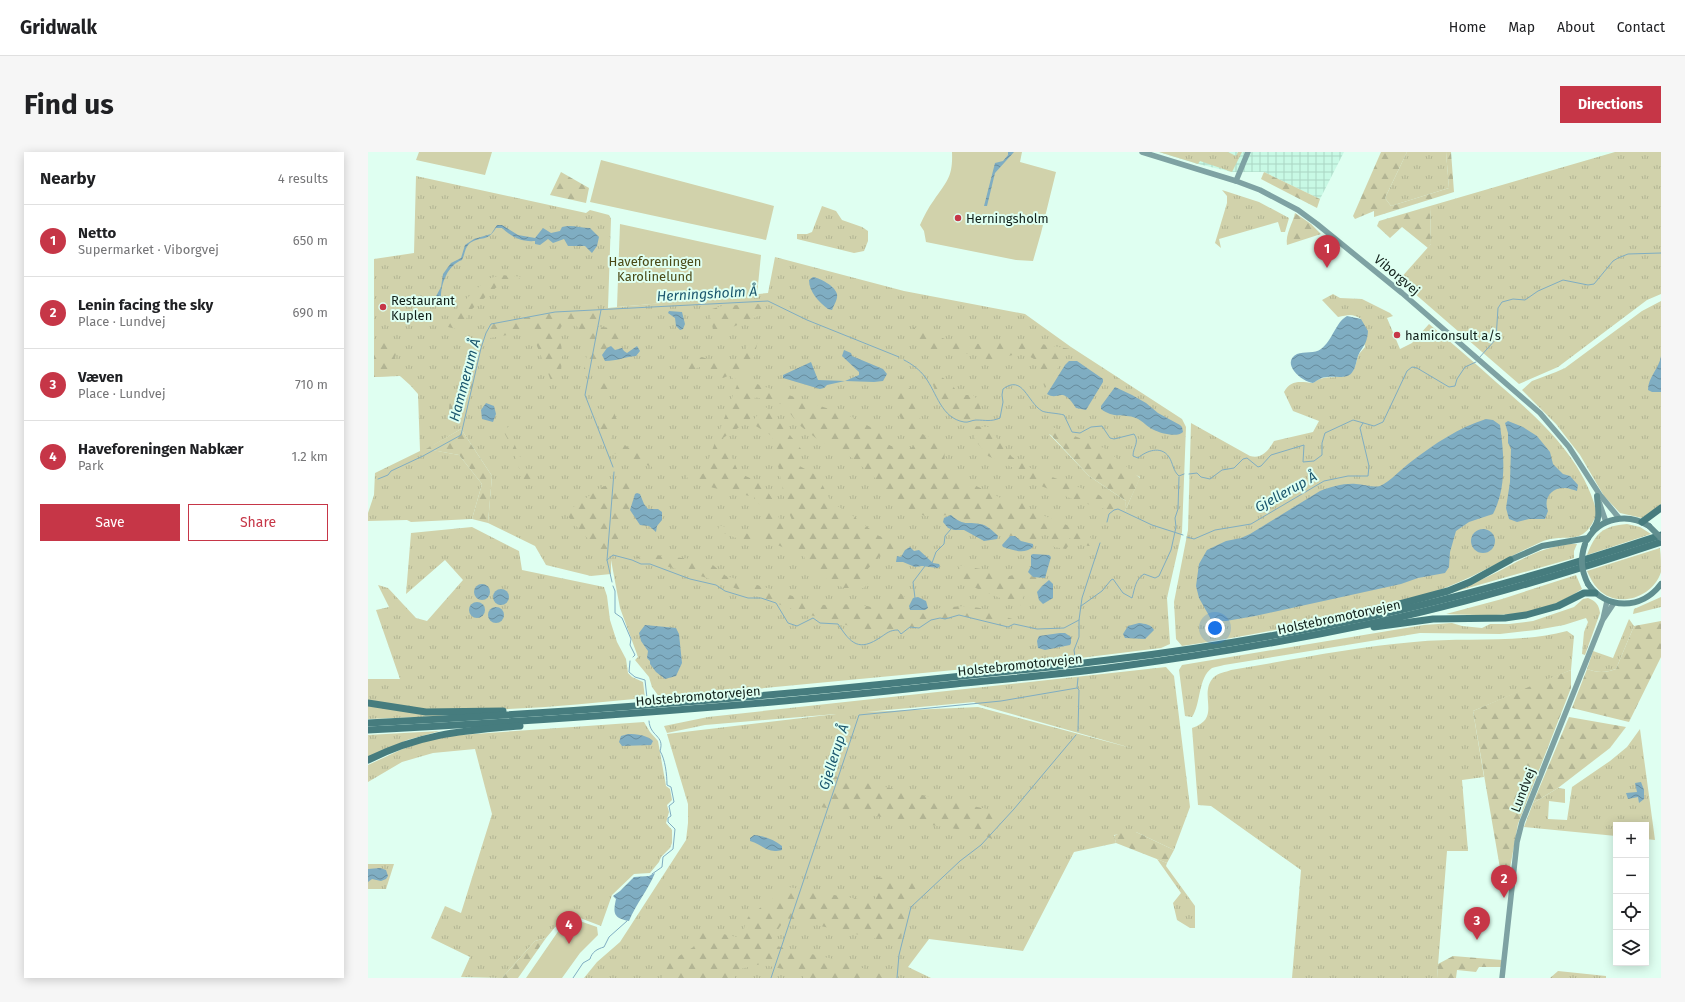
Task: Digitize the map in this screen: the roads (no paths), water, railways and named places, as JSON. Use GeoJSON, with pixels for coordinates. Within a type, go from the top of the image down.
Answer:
{"type":"FeatureCollection","features":[{"type":"Feature","properties":{"kind":"highway"},"geometry":{"type":"LineString","coordinates":[[1642,522],[1661,508]]}},
{"type":"Feature","properties":{"kind":"highway","name":"Holstebromotorvejen"},"geometry":{"type":"LineString","coordinates":[[368,723],[571,711],[859,687],[1109,660],[1226,643],[1282,634],[1371,616],[1486,588],[1591,558],[1661,535]]}},
{"type":"Feature","properties":{"kind":"highway","name":"Holstebromotorvejen"},"geometry":{"type":"LineString","coordinates":[[368,730],[637,713],[862,694],[1112,667],[1218,652],[1372,624],[1515,588],[1592,565],[1661,542]]}},
{"type":"Feature","properties":{"kind":"highway"},"geometry":{"type":"LineString","coordinates":[[1282,634],[1427,598],[1470,582],[1510,560]]}},
{"type":"Feature","properties":{"kind":"highway"},"geometry":{"type":"LineString","coordinates":[[1293,639],[1433,619],[1505,618],[1526,615],[1558,606],[1584,593],[1595,593]]}},
{"type":"Feature","properties":{"kind":"highway"},"geometry":{"type":"LineString","coordinates":[[368,704],[426,712],[571,711]]}},
{"type":"Feature","properties":{"kind":"highway"},"geometry":{"type":"LineString","coordinates":[[368,760],[408,742],[452,732],[606,718],[637,713]]}},
{"type":"Feature","properties":{"kind":"main road"},"geometry":{"type":"LineString","coordinates":[[1510,560],[1542,546],[1579,538],[1586,535],[1597,524],[1599,516],[1597,496]]}},
{"type":"Feature","properties":{"kind":"main road"},"geometry":{"type":"LineString","coordinates":[[1661,538],[1649,526],[1642,522],[1628,518],[1619,518],[1606,522],[1594,530],[1586,541],[1581,560],[1584,576],[1588,584],[1595,593],[1607,601],[1614,603],[1634,603],[1661,593]]}},
{"type":"Feature","properties":{"kind":"main road"},"geometry":{"type":"LineString","coordinates":[[1558,543],[1586,541]]}},
{"type":"Feature","properties":{"kind":"main road"},"geometry":{"type":"LineString","coordinates":[[1647,598],[1661,584]]}},
{"type":"Feature","properties":{"kind":"street","name":"Viborgvej"},"geometry":{"type":"LineString","coordinates":[[1142,152],[1236,181],[1260,190],[1298,210],[1402,293],[1518,392],[1556,430],[1569,447],[1592,483],[1619,518]]}},
{"type":"Feature","properties":{"kind":"street"},"geometry":{"type":"LineString","coordinates":[[1236,181],[1248,152]]}},
{"type":"Feature","properties":{"kind":"street","name":"Viborgvej"},"geometry":{"type":"LineString","coordinates":[[1592,483],[1606,522]]}},
{"type":"Feature","properties":{"kind":"street","name":"Lundvej"},"geometry":{"type":"LineString","coordinates":[[1502,978],[1517,842],[1522,822],[1603,619],[1607,601]]}},
{"type":"Feature","properties":{"kind":"street","name":"Lundvej"},"geometry":{"type":"LineString","coordinates":[[1603,619],[1614,603]]}},
{"type":"Feature","properties":{"kind":"water"},"geometry":{"type":"Polygon","coordinates":[[[1008,152],[1014,152],[995,173],[987,206],[984,206],[995,163],[1003,161],[1008,155],[1008,152]]]}},
{"type":"Feature","properties":{"kind":"water"},"geometry":{"type":"Polygon","coordinates":[[[497,225],[502,225],[518,235],[535,238],[543,228],[551,233],[560,231],[562,227],[569,226],[590,228],[599,237],[597,246],[592,253],[585,246],[568,246],[564,239],[553,243],[548,239],[540,245],[535,244],[535,241],[525,241],[517,238],[502,228],[496,228],[490,236],[474,241],[468,245],[462,260],[457,262],[446,275],[442,286],[441,297],[439,300],[434,300],[441,287],[443,274],[451,263],[461,258],[465,245],[474,239],[491,234],[497,225]]]}},
{"type":"Feature","properties":{"kind":"water"},"geometry":{"type":"Polygon","coordinates":[[[813,277],[827,283],[836,291],[837,298],[832,310],[828,309],[813,293],[809,280],[813,277]]]}},
{"type":"Feature","properties":{"kind":"water"},"geometry":{"type":"Polygon","coordinates":[[[669,311],[682,312],[685,324],[683,329],[680,330],[676,326],[675,318],[668,313],[669,311]]]}},
{"type":"Feature","properties":{"kind":"water"},"geometry":{"type":"Polygon","coordinates":[[[1347,316],[1361,319],[1368,331],[1366,342],[1358,356],[1355,368],[1351,374],[1345,377],[1323,378],[1313,383],[1308,382],[1294,372],[1291,362],[1292,358],[1300,353],[1319,351],[1343,319],[1347,316]]]}},
{"type":"Feature","properties":{"kind":"water"},"geometry":{"type":"Polygon","coordinates":[[[611,346],[615,350],[622,348],[627,353],[637,346],[640,351],[636,356],[605,361],[602,355],[607,348],[611,346]]]}},
{"type":"Feature","properties":{"kind":"water"},"geometry":{"type":"Polygon","coordinates":[[[844,350],[851,353],[852,356],[883,369],[887,374],[883,381],[845,381],[859,375],[859,372],[842,356],[844,350]]]}},
{"type":"Feature","properties":{"kind":"water"},"geometry":{"type":"Polygon","coordinates":[[[1661,356],[1661,392],[1652,392],[1648,390],[1648,385],[1661,356]]]}},
{"type":"Feature","properties":{"kind":"water"},"geometry":{"type":"Polygon","coordinates":[[[1069,361],[1077,361],[1103,379],[1103,382],[1086,410],[1076,408],[1067,397],[1063,395],[1051,396],[1047,394],[1069,361]]]}},
{"type":"Feature","properties":{"kind":"water"},"geometry":{"type":"Polygon","coordinates":[[[811,362],[818,380],[845,381],[827,385],[820,389],[783,378],[783,375],[811,362]]]}},
{"type":"Feature","properties":{"kind":"water"},"geometry":{"type":"Polygon","coordinates":[[[1115,387],[1146,403],[1158,413],[1180,425],[1183,432],[1173,435],[1160,432],[1152,429],[1136,418],[1110,414],[1101,409],[1101,406],[1115,387]]]}},
{"type":"Feature","properties":{"kind":"water"},"geometry":{"type":"Polygon","coordinates":[[[486,403],[494,406],[496,414],[493,422],[482,419],[481,410],[486,403]]]}},
{"type":"Feature","properties":{"kind":"water"},"geometry":{"type":"Polygon","coordinates":[[[1486,419],[1493,420],[1500,425],[1503,447],[1501,493],[1493,514],[1469,522],[1456,531],[1450,552],[1449,567],[1445,573],[1255,616],[1226,621],[1212,621],[1199,598],[1196,586],[1199,564],[1207,550],[1226,541],[1241,538],[1250,534],[1320,491],[1347,484],[1359,484],[1374,487],[1380,486],[1438,442],[1457,431],[1486,419]]]}},
{"type":"Feature","properties":{"kind":"water"},"geometry":{"type":"Polygon","coordinates":[[[1508,421],[1523,427],[1537,436],[1550,452],[1553,464],[1563,474],[1570,476],[1578,485],[1577,491],[1560,488],[1556,489],[1549,495],[1547,498],[1548,511],[1545,519],[1529,519],[1517,522],[1509,519],[1506,508],[1510,482],[1511,448],[1508,443],[1508,433],[1505,423],[1508,421]]]}},
{"type":"Feature","properties":{"kind":"water"},"geometry":{"type":"Polygon","coordinates":[[[635,494],[640,494],[648,509],[658,509],[662,512],[662,520],[657,526],[656,532],[649,526],[640,525],[630,510],[635,494]]]}},
{"type":"Feature","properties":{"kind":"water"},"geometry":{"type":"Polygon","coordinates":[[[951,515],[959,521],[985,526],[998,536],[997,539],[984,541],[964,530],[954,530],[948,528],[943,522],[944,518],[951,515]]]}},
{"type":"Feature","properties":{"kind":"water"},"geometry":{"type":"Polygon","coordinates":[[[1483,529],[1491,533],[1495,541],[1491,549],[1483,553],[1475,549],[1471,541],[1475,533],[1483,529]]]}},
{"type":"Feature","properties":{"kind":"water"},"geometry":{"type":"Polygon","coordinates":[[[1010,536],[1015,536],[1021,541],[1033,544],[1033,547],[1026,551],[1022,551],[1003,547],[1002,545],[1010,536]]]}},
{"type":"Feature","properties":{"kind":"water"},"geometry":{"type":"Polygon","coordinates":[[[910,547],[914,551],[919,550],[933,563],[939,564],[940,566],[938,568],[922,566],[915,567],[903,562],[896,562],[897,556],[901,557],[905,550],[910,547]]]}},
{"type":"Feature","properties":{"kind":"water"},"geometry":{"type":"Polygon","coordinates":[[[1031,555],[1049,555],[1051,557],[1045,578],[1033,577],[1028,572],[1031,566],[1031,555]]]}},
{"type":"Feature","properties":{"kind":"water"},"geometry":{"type":"Polygon","coordinates":[[[1049,580],[1053,584],[1053,598],[1043,604],[1039,600],[1037,592],[1049,580]]]}},
{"type":"Feature","properties":{"kind":"water"},"geometry":{"type":"Polygon","coordinates":[[[482,584],[489,589],[490,592],[485,599],[482,600],[475,595],[474,592],[479,585],[482,584]]]}},
{"type":"Feature","properties":{"kind":"water"},"geometry":{"type":"Polygon","coordinates":[[[501,589],[508,594],[509,597],[504,604],[501,605],[494,600],[493,597],[498,590],[501,589]]]}},
{"type":"Feature","properties":{"kind":"water"},"geometry":{"type":"Polygon","coordinates":[[[918,597],[926,601],[928,608],[925,610],[910,610],[909,606],[913,598],[918,597]]]}},
{"type":"Feature","properties":{"kind":"water"},"geometry":{"type":"Polygon","coordinates":[[[477,602],[484,607],[485,610],[480,617],[477,618],[470,613],[469,610],[474,603],[477,602]]]}},
{"type":"Feature","properties":{"kind":"water"},"geometry":{"type":"Polygon","coordinates":[[[496,607],[503,612],[504,615],[499,622],[496,623],[489,618],[488,615],[493,608],[496,607]]]}},
{"type":"Feature","properties":{"kind":"water"},"geometry":{"type":"Polygon","coordinates":[[[1139,623],[1150,625],[1154,630],[1145,639],[1125,638],[1123,634],[1128,626],[1139,623]]]}},
{"type":"Feature","properties":{"kind":"water"},"geometry":{"type":"Polygon","coordinates":[[[645,625],[676,628],[679,634],[682,663],[676,676],[665,679],[656,672],[650,664],[650,661],[647,658],[648,651],[641,641],[639,633],[645,625]]]}},
{"type":"Feature","properties":{"kind":"water"},"geometry":{"type":"Polygon","coordinates":[[[1065,633],[1071,637],[1070,645],[1045,650],[1038,648],[1037,641],[1039,636],[1065,633]]]}},
{"type":"Feature","properties":{"kind":"water"},"geometry":{"type":"Polygon","coordinates":[[[628,734],[642,735],[653,741],[651,745],[622,746],[619,742],[621,736],[628,734]]]}},
{"type":"Feature","properties":{"kind":"water"},"geometry":{"type":"Polygon","coordinates":[[[1641,782],[1644,790],[1644,799],[1639,803],[1638,797],[1628,799],[1626,793],[1637,792],[1635,783],[1641,782]]]}},
{"type":"Feature","properties":{"kind":"water"},"geometry":{"type":"Polygon","coordinates":[[[754,835],[766,837],[776,842],[782,846],[782,850],[772,851],[750,841],[750,838],[754,835]]]}},
{"type":"Feature","properties":{"kind":"water"},"geometry":{"type":"Polygon","coordinates":[[[380,868],[386,870],[388,876],[386,879],[381,881],[372,879],[368,882],[368,869],[380,868]]]}},
{"type":"Feature","properties":{"kind":"water"},"geometry":{"type":"Polygon","coordinates":[[[655,873],[629,921],[617,916],[615,914],[616,899],[613,896],[634,877],[649,876],[655,873]]]}},
{"type":"Feature","properties":{"kind":"waterway","name":"Herningsholm Å"},"geometry":{"type":"LineString","coordinates":[[1479,358],[1496,339],[1498,308],[1502,302],[1513,299],[1525,300],[1538,291],[1563,280],[1588,285],[1594,284],[1613,261],[1618,258],[1628,254],[1661,253]]}},
{"type":"Feature","properties":{"kind":"waterway","name":"Hammerum Å"},"geometry":{"type":"LineString","coordinates":[[378,479],[461,435],[481,348],[491,324],[555,312],[768,301],[807,320],[899,357]]}},
{"type":"Feature","properties":{"kind":"waterway"},"geometry":{"type":"LineString","coordinates":[[601,310],[585,395],[613,467]]}},
{"type":"Feature","properties":{"kind":"waterway","name":"Herningsholm Å"},"geometry":{"type":"LineString","coordinates":[[904,360],[916,367],[923,374],[940,404],[950,416],[956,420],[966,422],[1000,418],[1003,402],[1003,389],[1010,385],[1015,385],[1020,387],[1042,411],[1064,415],[1072,432],[1080,433],[1091,427],[1102,426],[1110,438],[1114,439],[1134,434],[1136,437],[1136,442],[1133,456],[1138,458],[1149,451],[1162,451],[1169,457],[1177,474],[1179,476],[1184,474]]}},
{"type":"Feature","properties":{"kind":"waterway","name":"Herningsholm Å"},"geometry":{"type":"LineString","coordinates":[[1189,474],[1197,473],[1201,477],[1210,479],[1222,470],[1234,468],[1243,459],[1247,458],[1258,467],[1261,466],[1271,455],[1304,445],[1303,462],[1314,461],[1322,455],[1322,443],[1325,433],[1353,420],[1374,426],[1383,422],[1407,371],[1412,367],[1417,368],[1449,387],[1455,386],[1457,379],[1465,367],[1476,362]]}},
{"type":"Feature","properties":{"kind":"waterway","name":"Gjellerup Å"},"geometry":{"type":"LineString","coordinates":[[1187,537],[1194,539],[1215,530],[1251,524],[1324,481],[1348,476],[1368,476],[1369,466],[1360,428],[1363,423]]}},
{"type":"Feature","properties":{"kind":"waterway"},"geometry":{"type":"LineString","coordinates":[[612,582],[607,560],[614,472]]}},
{"type":"Feature","properties":{"kind":"waterway"},"geometry":{"type":"LineString","coordinates":[[1081,606],[1102,591],[1113,579],[1123,593],[1132,598],[1136,584],[1141,576],[1144,574],[1155,578],[1159,576],[1171,550],[1176,527],[1175,518],[1178,509],[1179,477]]}},
{"type":"Feature","properties":{"kind":"waterway","name":"Gjellerup Å"},"geometry":{"type":"LineString","coordinates":[[1107,522],[1109,514],[1118,509],[1152,525],[1183,535]]}},
{"type":"Feature","properties":{"kind":"waterway"},"geometry":{"type":"LineString","coordinates":[[932,563],[936,552],[944,544],[945,536],[951,529]]}},
{"type":"Feature","properties":{"kind":"waterway","name":"Gjellerup Å"},"geometry":{"type":"LineString","coordinates":[[1075,657],[1074,650],[1079,637],[1079,620],[1082,598],[1100,543]]}},
{"type":"Feature","properties":{"kind":"waterway"},"geometry":{"type":"LineString","coordinates":[[607,560],[613,555],[641,564],[650,564],[690,579],[716,585],[725,591],[748,598],[761,598],[776,603],[788,623],[797,626],[813,618],[820,623],[838,624],[847,637],[856,644],[861,645],[873,642],[891,631],[898,630],[901,634],[910,627],[919,628],[931,620],[940,618],[945,619],[959,615],[1008,627],[1014,624],[1037,629],[1064,628],[1079,620]]}},
{"type":"Feature","properties":{"kind":"waterway"},"geometry":{"type":"LineString","coordinates":[[915,598],[913,582],[925,566]]}},
{"type":"Feature","properties":{"kind":"waterway"},"geometry":{"type":"LineString","coordinates":[[613,586],[615,591],[615,613],[622,618],[631,639],[630,645],[635,655],[633,657]]}},
{"type":"Feature","properties":{"kind":"waterway"},"geometry":{"type":"LineString","coordinates":[[630,661],[629,672],[635,677],[645,680],[647,698]]}},
{"type":"Feature","properties":{"kind":"waterway"},"geometry":{"type":"LineString","coordinates":[[1078,678],[1078,731]]}},
{"type":"Feature","properties":{"kind":"waterway","name":"Gjellerup Å"},"geometry":{"type":"LineString","coordinates":[[771,978],[859,715],[1001,701],[1077,688]]}},
{"type":"Feature","properties":{"kind":"waterway"},"geometry":{"type":"LineString","coordinates":[[649,721],[652,730],[661,742],[660,751],[667,776],[667,785],[671,787],[674,802],[669,806],[671,816],[668,818],[668,822],[675,829],[673,849],[663,857],[662,867],[652,874]]}},
{"type":"Feature","properties":{"kind":"waterway"},"geometry":{"type":"LineString","coordinates":[[897,978],[899,955],[911,907],[960,861],[981,845],[1014,809],[1076,735]]}},
{"type":"Feature","properties":{"kind":"waterway"},"geometry":{"type":"LineString","coordinates":[[573,978],[583,963],[590,959],[595,951],[604,947],[609,937],[627,921]]}},
{"type":"Feature","properties":{"kind":"place","name":"Herningsholm"},"geometry":{"type":"Point","coordinates":[958,218]}},
{"type":"Feature","properties":{"kind":"place","name":"Netto"},"geometry":{"type":"Point","coordinates":[1327,268]}},
{"type":"Feature","properties":{"kind":"place","name":"Restaurant Kuplen"},"geometry":{"type":"Point","coordinates":[383,307]}},
{"type":"Feature","properties":{"kind":"place","name":"hamiconsult a/s"},"geometry":{"type":"Point","coordinates":[1397,335]}},
{"type":"Feature","properties":{"kind":"place","name":"Lenin facing the sky"},"geometry":{"type":"Point","coordinates":[1504,898]}},
{"type":"Feature","properties":{"kind":"place","name":"Væven"},"geometry":{"type":"Point","coordinates":[1477,940]}},
{"type":"Feature","properties":{"kind":"place","name":"Haveforeningen Nabkær"},"geometry":{"type":"Point","coordinates":[569,944]}},
{"type":"Feature","properties":{"kind":"park label","name":"Haveforeningen Karolinelund"},"geometry":{"type":"Point","coordinates":[655,268]}}]}
